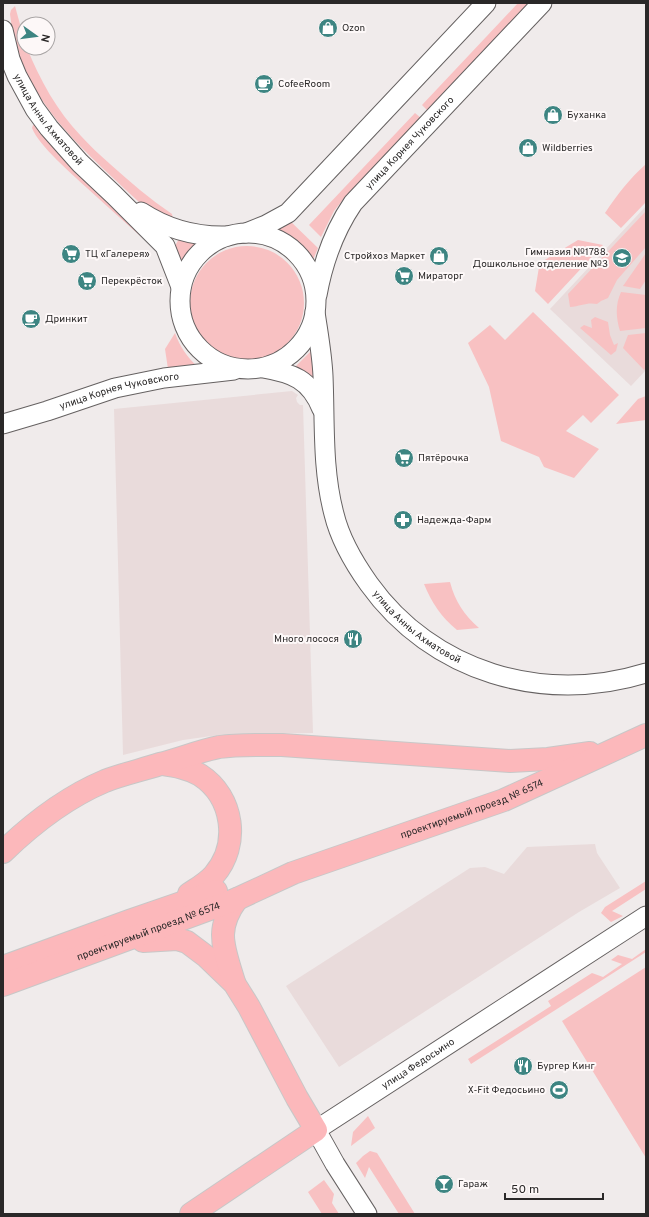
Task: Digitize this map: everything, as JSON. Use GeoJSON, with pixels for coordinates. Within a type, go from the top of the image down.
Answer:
{"type":"FeatureCollection","features":[{"type":"Feature","properties":{"kind":"main road","name":"проектируемый проезд № 6574"},"geometry":{"type":"LineString","coordinates":[[3,985],[237,899],[293,873],[504,800],[646,735]]}},
{"type":"Feature","properties":{"kind":"main road"},"geometry":{"type":"LineString","coordinates":[[3,852],[17,838],[62,804],[104,782],[134,771],[219,747],[282,745],[324,747],[510,762],[548,759],[613,750]]}},
{"type":"Feature","properties":{"kind":"main road"},"geometry":{"type":"LineString","coordinates":[[160,764],[178,766],[189,770],[200,775],[209,782],[220,795],[227,810],[230,833],[226,856],[214,875],[205,883],[167,908]]}},
{"type":"Feature","properties":{"kind":"main road","name":"проектируемый проезд № 6574"},"geometry":{"type":"LineString","coordinates":[[3,967],[167,908],[245,882],[293,873]]}},
{"type":"Feature","properties":{"kind":"main road"},"geometry":{"type":"LineString","coordinates":[[234,983],[222,937],[223,924],[228,911],[237,899]]}},
{"type":"Feature","properties":{"kind":"main road"},"geometry":{"type":"LineString","coordinates":[[113,945],[177,939],[187,942],[207,957],[234,983],[249,1007],[297,1098],[316,1130]]}},
{"type":"Feature","properties":{"kind":"main road","name":"улица Федосьино"},"geometry":{"type":"LineString","coordinates":[[191,1214],[316,1130]]}},
{"type":"Feature","properties":{"kind":"street","name":"улица Корнея Чуковского"},"geometry":{"type":"LineString","coordinates":[[239,369],[216,362],[202,352],[192,340],[182,318],[180,302],[182,287],[187,271],[201,252],[214,242],[266,225],[288,213],[486,3]]}},
{"type":"Feature","properties":{"kind":"street","name":"улица Корнея Чуковского"},"geometry":{"type":"LineString","coordinates":[[3,424],[47,412],[115,388],[164,378],[239,369],[263,368],[278,362],[297,348],[310,328],[328,252],[336,232],[353,203],[542,3]]}},
{"type":"Feature","properties":{"kind":"street","name":"улица Анны Ахматовой"},"geometry":{"type":"LineString","coordinates":[[3,30],[10,58],[17,76],[35,110],[80,163],[165,246],[182,287]]}},
{"type":"Feature","properties":{"kind":"street","name":"улица Анны Ахматовой"},"geometry":{"type":"LineString","coordinates":[[114,195],[157,222],[177,230],[198,235],[237,235]]}},
{"type":"Feature","properties":{"kind":"street","name":"улица Корнея Чуковского"},"geometry":{"type":"LineString","coordinates":[[237,235],[268,237],[283,243],[296,253],[306,266],[312,281],[316,296],[315,308]]}},
{"type":"Feature","properties":{"kind":"street","name":"улица Анны Ахматовой"},"geometry":{"type":"LineString","coordinates":[[315,308],[322,368],[328,489],[334,516],[341,535],[354,561],[384,604],[412,630],[437,648],[462,662],[492,674],[507,678],[565,686],[609,683],[646,673]]}},
{"type":"Feature","properties":{"kind":"street","name":"улица Анны Ахматовой"},"geometry":{"type":"LineString","coordinates":[[263,368],[290,374],[302,381],[314,392],[324,412]]}},
{"type":"Feature","properties":{"kind":"street","name":"улица Федосьино"},"geometry":{"type":"LineString","coordinates":[[316,1130],[646,916]]}},
{"type":"Feature","properties":{"kind":"street"},"geometry":{"type":"LineString","coordinates":[[316,1130],[335,1164],[367,1214]]}},
{"type":"Feature","properties":{"kind":"shaded area"},"geometry":{"type":"Polygon","coordinates":[[[518,3],[529,3],[427,110],[422,105],[518,3]]]}},
{"type":"Feature","properties":{"kind":"shaded area"},"geometry":{"type":"Polygon","coordinates":[[[15,6],[18,16],[16,16],[16,45],[10,14],[11,10],[15,6]]]}},
{"type":"Feature","properties":{"kind":"shaded area"},"geometry":{"type":"Polygon","coordinates":[[[20,56],[31,56],[50,95],[64,116],[81,136],[140,190],[172,214],[173,219],[151,210],[140,203],[76,142],[40,97],[26,72],[20,56]]]}},
{"type":"Feature","properties":{"kind":"shaded area"},"geometry":{"type":"Polygon","coordinates":[[[415,113],[421,118],[345,197],[334,211],[321,237],[309,225],[415,113]]]}},
{"type":"Feature","properties":{"kind":"shaded area"},"geometry":{"type":"Polygon","coordinates":[[[33,125],[36,125],[154,248],[56,160],[41,143],[32,128],[33,125]]]}},
{"type":"Feature","properties":{"kind":"shaded area"},"geometry":{"type":"Polygon","coordinates":[[[646,164],[646,202],[621,228],[605,213],[624,187],[646,164]]]}},
{"type":"Feature","properties":{"kind":"shaded area","name":"Гимназия №1788. Дошкольное отделение №3"},"geometry":{"type":"Polygon","coordinates":[[[646,206],[646,370],[631,386],[550,309],[646,206]]]}},
{"type":"Feature","properties":{"kind":"shaded area"},"geometry":{"type":"Polygon","coordinates":[[[646,211],[646,247],[617,280],[608,298],[597,304],[570,307],[568,294],[646,211]]]}},
{"type":"Feature","properties":{"kind":"shaded area"},"geometry":{"type":"Polygon","coordinates":[[[287,218],[318,248],[313,260],[305,249],[291,236],[273,228],[287,218]]]}},
{"type":"Feature","properties":{"kind":"shaded area"},"geometry":{"type":"Polygon","coordinates":[[[180,237],[198,243],[182,262],[175,246],[180,237]]]}},
{"type":"Feature","properties":{"kind":"shaded area"},"geometry":{"type":"Polygon","coordinates":[[[578,240],[603,245],[548,304],[535,291],[539,267],[543,261],[578,240]]]}},
{"type":"Feature","properties":{"kind":"shaded area"},"geometry":{"type":"Polygon","coordinates":[[[247,246],[269,250],[287,263],[300,281],[304,303],[300,325],[287,343],[269,356],[247,360],[225,356],[207,343],[194,325],[190,303],[194,281],[207,263],[225,250],[247,246]]]}},
{"type":"Feature","properties":{"kind":"shaded area"},"geometry":{"type":"Polygon","coordinates":[[[646,253],[646,280],[640,289],[623,286],[646,253]]]}},
{"type":"Feature","properties":{"kind":"shaded area"},"geometry":{"type":"Polygon","coordinates":[[[621,292],[646,295],[646,328],[620,331],[617,312],[621,292]]]}},
{"type":"Feature","properties":{"kind":"shaded area"},"geometry":{"type":"Polygon","coordinates":[[[533,312],[619,395],[591,423],[583,415],[566,431],[599,449],[574,478],[544,467],[539,457],[501,441],[489,387],[468,343],[490,325],[505,340],[533,312]]]}},
{"type":"Feature","properties":{"kind":"shaded area"},"geometry":{"type":"Polygon","coordinates":[[[595,317],[608,322],[610,335],[614,345],[618,343],[616,351],[611,355],[580,328],[584,325],[592,328],[591,320],[595,317]]]}},
{"type":"Feature","properties":{"kind":"shaded area"},"geometry":{"type":"Polygon","coordinates":[[[175,333],[184,352],[198,367],[168,369],[165,349],[175,333]]]}},
{"type":"Feature","properties":{"kind":"shaded area"},"geometry":{"type":"Polygon","coordinates":[[[646,333],[646,368],[644,370],[623,348],[628,335],[646,333]]]}},
{"type":"Feature","properties":{"kind":"shaded area"},"geometry":{"type":"Polygon","coordinates":[[[314,348],[316,381],[293,369],[314,348]]]}},
{"type":"Feature","properties":{"kind":"shaded area"},"geometry":{"type":"Polygon","coordinates":[[[292,391],[298,395],[296,398],[297,402],[300,405],[303,405],[313,733],[226,734],[183,740],[123,755],[114,409],[292,391]]]}},
{"type":"Feature","properties":{"kind":"shaded area"},"geometry":{"type":"Polygon","coordinates":[[[646,396],[646,420],[616,424],[638,399],[646,396]]]}},
{"type":"Feature","properties":{"kind":"shaded area"},"geometry":{"type":"Polygon","coordinates":[[[450,582],[461,607],[479,628],[457,630],[446,620],[438,609],[424,584],[450,582]]]}},
{"type":"Feature","properties":{"kind":"shaded area"},"geometry":{"type":"Polygon","coordinates":[[[595,844],[597,853],[620,888],[579,912],[339,1067],[286,986],[470,868],[485,867],[504,874],[527,847],[595,844]]]}},
{"type":"Feature","properties":{"kind":"shaded area"},"geometry":{"type":"Polygon","coordinates":[[[646,881],[646,889],[612,911],[623,916],[611,922],[601,913],[605,907],[646,881]]]}},
{"type":"Feature","properties":{"kind":"shaded area"},"geometry":{"type":"Polygon","coordinates":[[[646,949],[646,952],[471,1064],[468,1059],[551,1006],[548,1001],[592,973],[603,977],[622,964],[611,960],[618,955],[632,959],[646,949]]]}},
{"type":"Feature","properties":{"kind":"shaded area"},"geometry":{"type":"Polygon","coordinates":[[[646,967],[646,1158],[562,1021],[646,967]]]}},
{"type":"Feature","properties":{"kind":"shaded area"},"geometry":{"type":"Polygon","coordinates":[[[368,1116],[375,1128],[351,1146],[353,1132],[368,1116]]]}},
{"type":"Feature","properties":{"kind":"shaded area"},"geometry":{"type":"Polygon","coordinates":[[[370,1151],[377,1153],[415,1214],[399,1214],[369,1167],[365,1178],[356,1163],[370,1151]]]}},
{"type":"Feature","properties":{"kind":"shaded area"},"geometry":{"type":"Polygon","coordinates":[[[324,1180],[334,1194],[332,1203],[339,1214],[322,1214],[308,1192],[324,1180]]]}},
{"type":"Feature","properties":{"kind":"place","name":"Ozon"},"geometry":{"type":"Point","coordinates":[328,28]}},
{"type":"Feature","properties":{"kind":"place","name":"CofeeRoom"},"geometry":{"type":"Point","coordinates":[264,84]}},
{"type":"Feature","properties":{"kind":"place","name":"Буханка"},"geometry":{"type":"Point","coordinates":[553,115]}},
{"type":"Feature","properties":{"kind":"place","name":"Wildberries"},"geometry":{"type":"Point","coordinates":[528,148]}},
{"type":"Feature","properties":{"kind":"place","name":"ТЦ «Галерея»"},"geometry":{"type":"Point","coordinates":[71,254]}},
{"type":"Feature","properties":{"kind":"place","name":"Стройхоз Маркет"},"geometry":{"type":"Point","coordinates":[439,256]}},
{"type":"Feature","properties":{"kind":"place","name":"Гимназия №1788. Дошкольное отделение №3"},"geometry":{"type":"Point","coordinates":[622,258]}},
{"type":"Feature","properties":{"kind":"place","name":"Мираторг"},"geometry":{"type":"Point","coordinates":[404,276]}},
{"type":"Feature","properties":{"kind":"place","name":"Перекрёсток"},"geometry":{"type":"Point","coordinates":[87,281]}},
{"type":"Feature","properties":{"kind":"place","name":"Дринкит"},"geometry":{"type":"Point","coordinates":[31,319]}},
{"type":"Feature","properties":{"kind":"place","name":"Пятёрочка"},"geometry":{"type":"Point","coordinates":[404,458]}},
{"type":"Feature","properties":{"kind":"place","name":"Надежда-Фарм"},"geometry":{"type":"Point","coordinates":[403,520]}},
{"type":"Feature","properties":{"kind":"place","name":"Много лосося"},"geometry":{"type":"Point","coordinates":[353,639]}},
{"type":"Feature","properties":{"kind":"place","name":"Бургер Кинг"},"geometry":{"type":"Point","coordinates":[523,1066]}},
{"type":"Feature","properties":{"kind":"place","name":"X-Fit Федосьино"},"geometry":{"type":"Point","coordinates":[559,1090]}},
{"type":"Feature","properties":{"kind":"place","name":"Гараж"},"geometry":{"type":"Point","coordinates":[444,1184]}}]}
